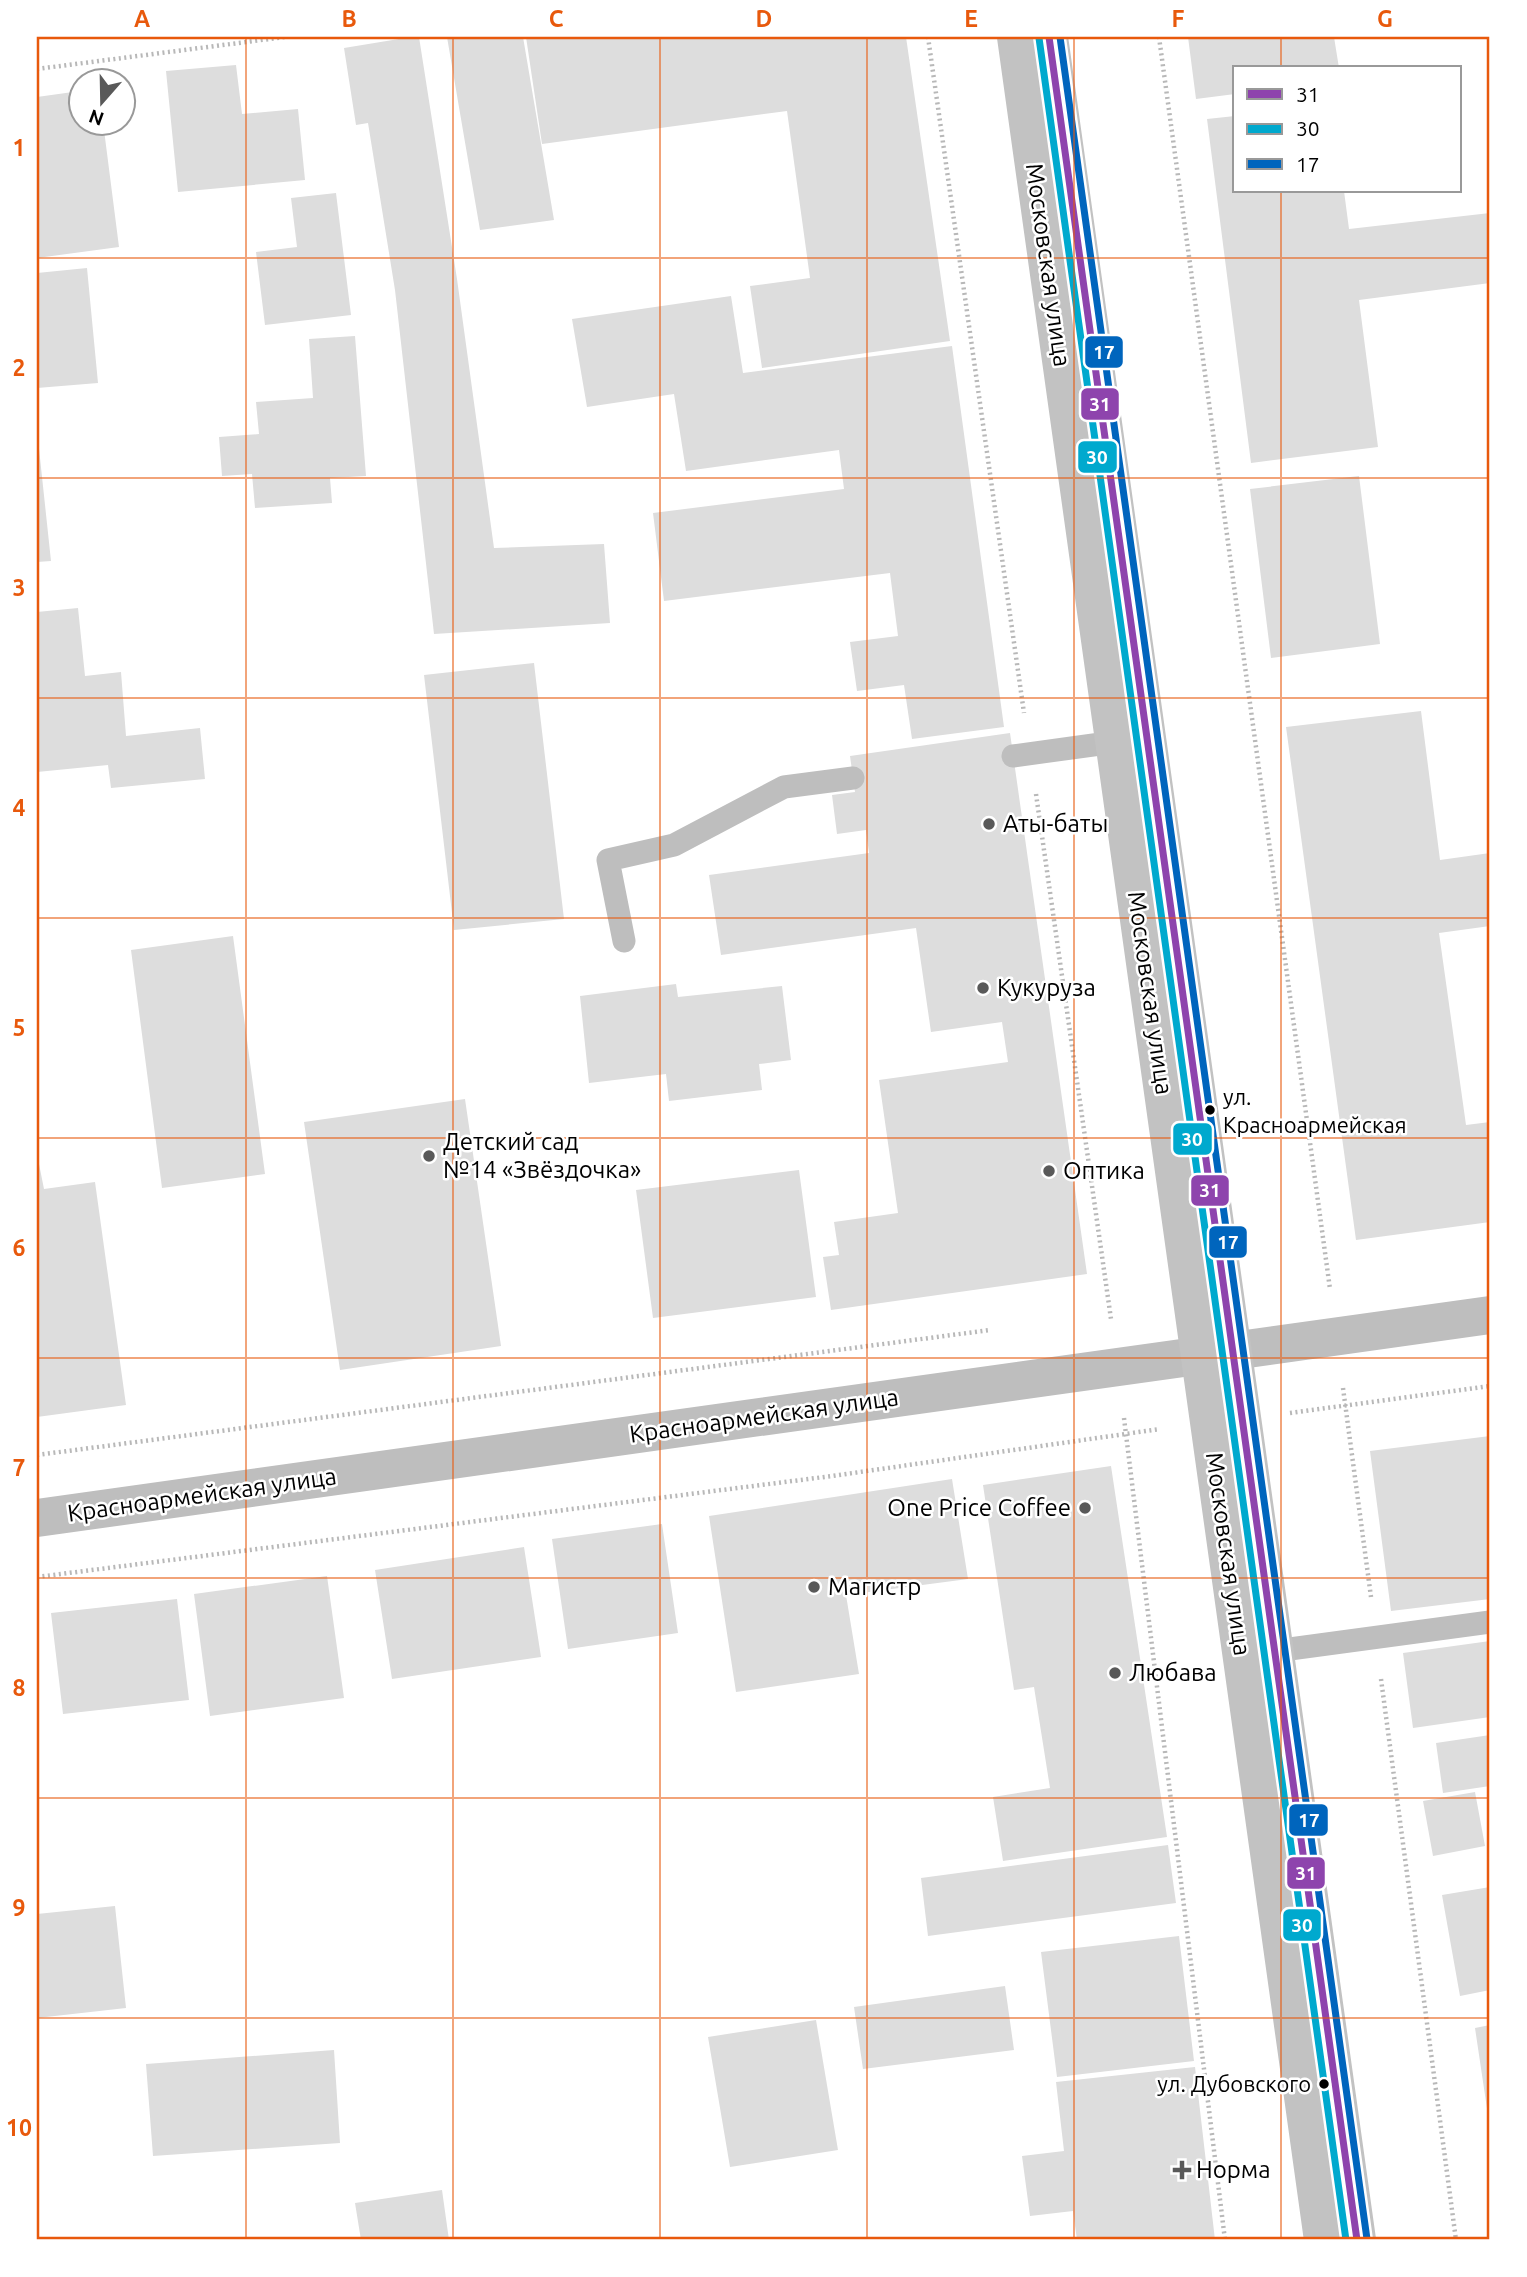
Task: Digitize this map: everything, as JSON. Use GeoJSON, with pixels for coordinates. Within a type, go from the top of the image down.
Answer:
{"type":"FeatureCollection","features":[{"type":"Feature","properties":{"kind":"main road","name":"Московская улица"},"geometry":{"type":"LineString","coordinates":[[1016,37],[1193,1301],[1216,1352]]}},
{"type":"Feature","properties":{"kind":"main road","name":"Московская улица"},"geometry":{"type":"LineString","coordinates":[[1049,37],[1226,1420],[1323,2240]]}},
{"type":"Feature","properties":{"kind":"main road","name":"Московская улица"},"geometry":{"type":"LineString","coordinates":[[1226,1420],[1275,1651],[1357,2240]]}},
{"type":"Feature","properties":{"kind":"street","name":"Красноармейская улица"},"geometry":{"type":"LineString","coordinates":[[37,1518],[1490,1315]]}},
{"type":"Feature","properties":{"kind":"lane"},"geometry":{"type":"LineString","coordinates":[[1022,755],[1115,742]]}},
{"type":"Feature","properties":{"kind":"lane"},"geometry":{"type":"LineString","coordinates":[[624,941],[608,860],[674,845],[784,787],[853,778]]}},
{"type":"Feature","properties":{"kind":"lane"},"geometry":{"type":"LineString","coordinates":[[1275,1651],[1490,1622]]}},
{"type":"Feature","properties":{"kind":"path"},"geometry":{"type":"LineString","coordinates":[[37,69],[285,37]]}},
{"type":"Feature","properties":{"kind":"path"},"geometry":{"type":"LineString","coordinates":[[928,37],[1022,755],[1118,1367],[1225,2240]]}},
{"type":"Feature","properties":{"kind":"path"},"geometry":{"type":"LineString","coordinates":[[1159,37],[1372,1610]]}},
{"type":"Feature","properties":{"kind":"path"},"geometry":{"type":"LineString","coordinates":[[1316,1288],[1343,1284]]}},
{"type":"Feature","properties":{"kind":"path"},"geometry":{"type":"LineString","coordinates":[[1097,1316],[1193,1301]]}},
{"type":"Feature","properties":{"kind":"path"},"geometry":{"type":"LineString","coordinates":[[37,1455],[1000,1329]]}},
{"type":"Feature","properties":{"kind":"path"},"geometry":{"type":"LineString","coordinates":[[37,1577],[1490,1386]]}},
{"type":"Feature","properties":{"kind":"path"},"geometry":{"type":"LineString","coordinates":[[1380,1665],[1456,2240]]}},
{"type":"Feature","properties":{"kind":"building"},"geometry":{"type":"Polygon","coordinates":[[[419,37],[457,279],[494,548],[604,544],[610,623],[434,634],[395,290],[368,123],[356,125],[344,48],[419,37]]]}},
{"type":"Feature","properties":{"kind":"building"},"geometry":{"type":"Polygon","coordinates":[[[447,37],[523,37],[554,220],[480,230],[447,37]]]}},
{"type":"Feature","properties":{"kind":"building"},"geometry":{"type":"Polygon","coordinates":[[[526,37],[906,37],[950,341],[762,368],[750,286],[810,278],[787,111],[542,144],[526,37]]]}},
{"type":"Feature","properties":{"kind":"building"},"geometry":{"type":"Polygon","coordinates":[[[1188,37],[1334,37],[1339,66],[1233,66],[1233,94],[1196,99],[1188,37]]]}},
{"type":"Feature","properties":{"kind":"building"},"geometry":{"type":"Polygon","coordinates":[[[236,65],[242,114],[298,109],[305,180],[178,192],[166,71],[236,65]]]}},
{"type":"Feature","properties":{"kind":"building"},"geometry":{"type":"Polygon","coordinates":[[[66,93],[66,136],[105,136],[119,247],[37,258],[37,97],[66,93]]]}},
{"type":"Feature","properties":{"kind":"building"},"geometry":{"type":"Polygon","coordinates":[[[1233,116],[1233,192],[1344,192],[1349,229],[1490,213],[1490,283],[1359,300],[1378,447],[1251,463],[1207,119],[1233,116]]]}},
{"type":"Feature","properties":{"kind":"building"},"geometry":{"type":"Polygon","coordinates":[[[336,193],[351,315],[265,325],[256,252],[297,247],[291,198],[336,193]]]}},
{"type":"Feature","properties":{"kind":"building"},"geometry":{"type":"Polygon","coordinates":[[[87,268],[98,383],[37,388],[37,273],[87,268]]]}},
{"type":"Feature","properties":{"kind":"building"},"geometry":{"type":"Polygon","coordinates":[[[731,296],[743,373],[952,346],[1004,727],[912,739],[904,685],[857,691],[850,642],[898,636],[890,573],[664,601],[653,513],[844,489],[839,450],[686,471],[674,394],[587,407],[572,319],[731,296]]]}},
{"type":"Feature","properties":{"kind":"building"},"geometry":{"type":"Polygon","coordinates":[[[355,336],[366,476],[330,478],[332,503],[255,508],[252,474],[222,476],[219,437],[259,434],[256,402],[313,398],[309,339],[355,336]]]}},
{"type":"Feature","properties":{"kind":"building"},"geometry":{"type":"Polygon","coordinates":[[[37,430],[51,561],[37,562],[37,430]]]}},
{"type":"Feature","properties":{"kind":"building"},"geometry":{"type":"Polygon","coordinates":[[[1359,476],[1380,644],[1271,658],[1250,489],[1359,476]]]}},
{"type":"Feature","properties":{"kind":"building"},"geometry":{"type":"Polygon","coordinates":[[[78,608],[85,676],[121,672],[126,736],[200,728],[205,779],[111,788],[108,765],[37,772],[37,612],[78,608]]]}},
{"type":"Feature","properties":{"kind":"building"},"geometry":{"type":"Polygon","coordinates":[[[534,663],[564,919],[454,930],[424,675],[534,663]]]}},
{"type":"Feature","properties":{"kind":"building"},"geometry":{"type":"Polygon","coordinates":[[[1421,711],[1440,860],[1490,853],[1490,926],[1439,933],[1466,1125],[1490,1122],[1490,1222],[1356,1240],[1286,727],[1421,711]]]}},
{"type":"Feature","properties":{"kind":"building"},"geometry":{"type":"Polygon","coordinates":[[[1010,733],[1087,1274],[831,1310],[823,1257],[839,1255],[834,1222],[898,1213],[879,1080],[1008,1062],[1002,1022],[931,1032],[916,928],[721,955],[709,875],[869,853],[866,830],[837,834],[832,795],[855,792],[850,756],[1010,733]]]}},
{"type":"Feature","properties":{"kind":"building"},"geometry":{"type":"Polygon","coordinates":[[[233,936],[265,1174],[162,1188],[131,950],[233,936]]]}},
{"type":"Feature","properties":{"kind":"building"},"geometry":{"type":"Polygon","coordinates":[[[676,984],[678,997],[782,986],[791,1060],[759,1064],[762,1090],[669,1101],[666,1074],[589,1083],[580,996],[676,984]]]}},
{"type":"Feature","properties":{"kind":"building"},"geometry":{"type":"Polygon","coordinates":[[[465,1099],[501,1346],[340,1370],[304,1122],[465,1099]]]}},
{"type":"Feature","properties":{"kind":"building"},"geometry":{"type":"Polygon","coordinates":[[[37,1154],[44,1189],[95,1182],[126,1405],[37,1417],[37,1154]]]}},
{"type":"Feature","properties":{"kind":"building"},"geometry":{"type":"Polygon","coordinates":[[[799,1170],[816,1297],[653,1318],[636,1190],[799,1170]]]}},
{"type":"Feature","properties":{"kind":"building"},"geometry":{"type":"Polygon","coordinates":[[[1490,1436],[1490,1599],[1391,1611],[1370,1451],[1490,1436]]]}},
{"type":"Feature","properties":{"kind":"building"},"geometry":{"type":"Polygon","coordinates":[[[1111,1466],[1167,1837],[1003,1861],[993,1797],[1050,1788],[1034,1687],[1014,1690],[983,1485],[1111,1466]]]}},
{"type":"Feature","properties":{"kind":"building","name":"Магистр"},"geometry":{"type":"Polygon","coordinates":[[[952,1479],[968,1579],[846,1595],[859,1674],[736,1692],[709,1516],[952,1479]]]}},
{"type":"Feature","properties":{"kind":"building"},"geometry":{"type":"Polygon","coordinates":[[[662,1524],[678,1633],[568,1649],[552,1539],[662,1524]]]}},
{"type":"Feature","properties":{"kind":"building"},"geometry":{"type":"Polygon","coordinates":[[[524,1547],[541,1657],[392,1679],[375,1570],[524,1547]]]}},
{"type":"Feature","properties":{"kind":"building"},"geometry":{"type":"Polygon","coordinates":[[[327,1576],[344,1698],[210,1716],[194,1594],[327,1576]]]}},
{"type":"Feature","properties":{"kind":"building"},"geometry":{"type":"Polygon","coordinates":[[[177,1599],[189,1700],[63,1714],[51,1613],[177,1599]]]}},
{"type":"Feature","properties":{"kind":"building"},"geometry":{"type":"Polygon","coordinates":[[[1490,1641],[1490,1717],[1413,1728],[1403,1653],[1490,1641]]]}},
{"type":"Feature","properties":{"kind":"building"},"geometry":{"type":"Polygon","coordinates":[[[1490,1735],[1490,1786],[1443,1793],[1436,1743],[1490,1735]]]}},
{"type":"Feature","properties":{"kind":"building"},"geometry":{"type":"Polygon","coordinates":[[[1475,1792],[1485,1846],[1433,1856],[1423,1801],[1475,1792]]]}},
{"type":"Feature","properties":{"kind":"building"},"geometry":{"type":"Polygon","coordinates":[[[1168,1845],[1176,1903],[928,1936],[921,1878],[1168,1845]]]}},
{"type":"Feature","properties":{"kind":"building"},"geometry":{"type":"Polygon","coordinates":[[[1490,1887],[1490,1990],[1460,1996],[1442,1895],[1490,1887]]]}},
{"type":"Feature","properties":{"kind":"building"},"geometry":{"type":"Polygon","coordinates":[[[115,1906],[126,2008],[37,2018],[37,1914],[115,1906]]]}},
{"type":"Feature","properties":{"kind":"building"},"geometry":{"type":"Polygon","coordinates":[[[1179,1936],[1194,2061],[1057,2077],[1041,1952],[1179,1936]]]}},
{"type":"Feature","properties":{"kind":"building"},"geometry":{"type":"Polygon","coordinates":[[[1005,1986],[1014,2050],[863,2069],[854,2007],[1005,1986]]]}},
{"type":"Feature","properties":{"kind":"building"},"geometry":{"type":"Polygon","coordinates":[[[816,2020],[838,2150],[730,2167],[708,2037],[816,2020]]]}},
{"type":"Feature","properties":{"kind":"building"},"geometry":{"type":"Polygon","coordinates":[[[1490,2025],[1490,2122],[1489,2122],[1475,2028],[1490,2025]]]}},
{"type":"Feature","properties":{"kind":"building"},"geometry":{"type":"Polygon","coordinates":[[[334,2050],[340,2143],[153,2156],[146,2064],[334,2050]]]}},
{"type":"Feature","properties":{"kind":"building"},"geometry":{"type":"Polygon","coordinates":[[[1195,2067],[1215,2240],[1077,2240],[1073,2211],[1030,2216],[1022,2156],[1064,2151],[1056,2082],[1195,2067]]]}},
{"type":"Feature","properties":{"kind":"building"},"geometry":{"type":"Polygon","coordinates":[[[442,2190],[449,2240],[361,2240],[355,2203],[442,2190]]]}},
{"type":"Feature","properties":{"kind":"transit line","name":"31"},"geometry":{"type":"LineString","coordinates":[[1049,37],[1357,2240]]}},
{"type":"Feature","properties":{"kind":"transit line","name":"17"},"geometry":{"type":"LineString","coordinates":[[1060,37],[1367,2239]]}},
{"type":"Feature","properties":{"kind":"transit line","name":"30"},"geometry":{"type":"LineString","coordinates":[[1039,38],[1346,2240]]}},
{"type":"Feature","properties":{"kind":"place","name":"Аты-баты"},"geometry":{"type":"Point","coordinates":[989,824]}},
{"type":"Feature","properties":{"kind":"place","name":"Кукуруза"},"geometry":{"type":"Point","coordinates":[983,988]}},
{"type":"Feature","properties":{"kind":"place","name":"ул. Красноармейская"},"geometry":{"type":"Point","coordinates":[1210,1110]}},
{"type":"Feature","properties":{"kind":"place","name":"Детский сад №14 «Звёздочка»"},"geometry":{"type":"Point","coordinates":[429,1156]}},
{"type":"Feature","properties":{"kind":"place","name":"Оптика"},"geometry":{"type":"Point","coordinates":[1049,1171]}},
{"type":"Feature","properties":{"kind":"place","name":"One Price Coffee"},"geometry":{"type":"Point","coordinates":[1085,1508]}},
{"type":"Feature","properties":{"kind":"place","name":"Магистр"},"geometry":{"type":"Point","coordinates":[814,1587]}},
{"type":"Feature","properties":{"kind":"place","name":"Любава"},"geometry":{"type":"Point","coordinates":[1115,1673]}},
{"type":"Feature","properties":{"kind":"place","name":"ул. Дубовского"},"geometry":{"type":"Point","coordinates":[1324,2084]}},
{"type":"Feature","properties":{"kind":"place","name":"Норма"},"geometry":{"type":"Point","coordinates":[1182,2170]}}]}
